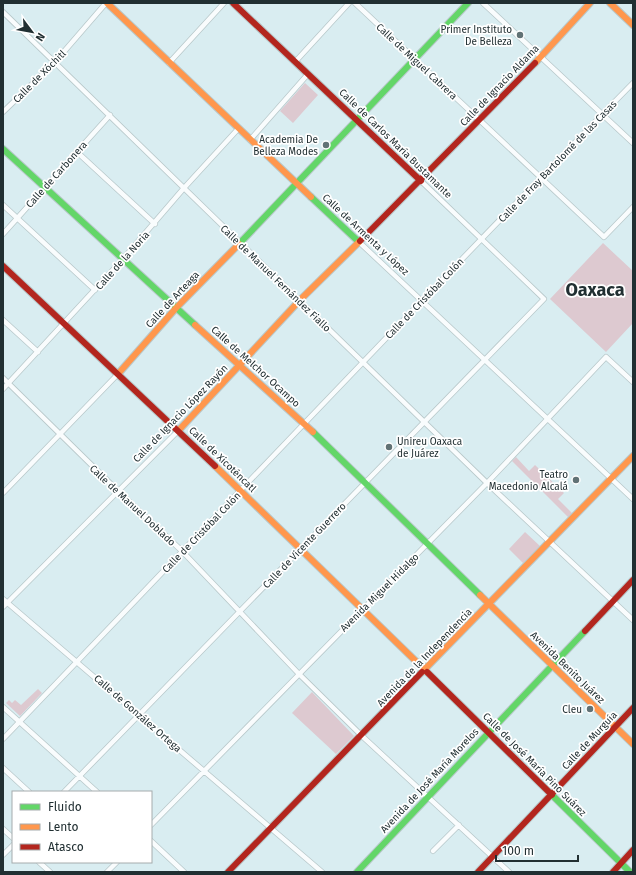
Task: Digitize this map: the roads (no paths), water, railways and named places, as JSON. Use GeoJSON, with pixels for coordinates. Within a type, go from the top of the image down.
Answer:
{"type":"FeatureCollection","features":[{"type":"Feature","properties":{"kind":"main road","name":"Calle de Armenta y López"},"geometry":{"type":"LineString","coordinates":[[106,3],[359,242]]}},
{"type":"Feature","properties":{"kind":"main road","name":"Calle de Carlos María Bustamante"},"geometry":{"type":"LineString","coordinates":[[233,3],[421,181]]}},
{"type":"Feature","properties":{"kind":"main road","name":"Calle de Arteaga"},"geometry":{"type":"LineString","coordinates":[[118,374],[176,308],[297,184],[468,3]]}},
{"type":"Feature","properties":{"kind":"main road","name":"Calle de Ignacio Aldama"},"geometry":{"type":"LineString","coordinates":[[421,181],[541,57],[590,3]]}},
{"type":"Feature","properties":{"kind":"main road"},"geometry":{"type":"LineString","coordinates":[[610,3],[633,25]]}},
{"type":"Feature","properties":{"kind":"main road","name":"Calle de Melchor Ocampo"},"geometry":{"type":"LineString","coordinates":[[3,149],[176,308],[241,364],[426,544],[490,604]]}},
{"type":"Feature","properties":{"kind":"main road","name":"Calle de Ignacio López Rayón"},"geometry":{"type":"LineString","coordinates":[[179,430],[300,300],[421,181]]}},
{"type":"Feature","properties":{"kind":"main road","name":"Calle de Xicoténcatl"},"geometry":{"type":"LineString","coordinates":[[3,266],[179,430],[426,670]]}},
{"type":"Feature","properties":{"kind":"main road","name":"Avenida de la Independencia"},"geometry":{"type":"LineString","coordinates":[[228,872],[633,456]]}},
{"type":"Feature","properties":{"kind":"main road","name":"Avenida de José María Morelos"},"geometry":{"type":"LineString","coordinates":[[357,872],[427,796],[552,667],[633,580]]}},
{"type":"Feature","properties":{"kind":"main road","name":"Avenida Benito Juárez"},"geometry":{"type":"LineString","coordinates":[[490,604],[552,667],[633,744]]}},
{"type":"Feature","properties":{"kind":"main road","name":"Calle de José María Pino Suárez"},"geometry":{"type":"LineString","coordinates":[[426,670],[630,872]]}},
{"type":"Feature","properties":{"kind":"main road","name":"Calle de Murguía"},"geometry":{"type":"LineString","coordinates":[[478,872],[633,708]]}},
{"type":"Feature","properties":{"kind":"main road"},"geometry":{"type":"LineString","coordinates":[[613,872],[633,850]]}},
{"type":"Feature","properties":{"kind":"street","name":"Calle de Xóchitl"},"geometry":{"type":"LineString","coordinates":[[3,112],[55,62],[106,3]]}},
{"type":"Feature","properties":{"kind":"street"},"geometry":{"type":"LineString","coordinates":[[168,63],[224,3]]}},
{"type":"Feature","properties":{"kind":"street"},"geometry":{"type":"LineString","coordinates":[[295,62],[349,3]]}},
{"type":"Feature","properties":{"kind":"street","name":"Calle de Miguel Cabrera"},"geometry":{"type":"LineString","coordinates":[[355,3],[604,237],[633,207]]}},
{"type":"Feature","properties":{"kind":"street"},"geometry":{"type":"LineString","coordinates":[[483,3],[633,143]]}},
{"type":"Feature","properties":{"kind":"street","name":"Calle de Manuel Fernández Fiallo"},"geometry":{"type":"LineString","coordinates":[[3,12],[549,543],[633,620]]}},
{"type":"Feature","properties":{"kind":"street"},"geometry":{"type":"LineString","coordinates":[[250,140],[308,74]]}},
{"type":"Feature","properties":{"kind":"street","name":"Calle de Fray Bartolomé de las Casas"},"geometry":{"type":"LineString","coordinates":[[482,239],[540,176],[633,83]]}},
{"type":"Feature","properties":{"kind":"street","name":"Calle de Carbonera"},"geometry":{"type":"LineString","coordinates":[[3,234],[110,115]]}},
{"type":"Feature","properties":{"kind":"street","name":"Calle de la Noria"},"geometry":{"type":"LineString","coordinates":[[3,389],[124,259],[184,188],[238,129]]}},
{"type":"Feature","properties":{"kind":"street"},"geometry":{"type":"LineString","coordinates":[[77,152],[154,224]]}},
{"type":"Feature","properties":{"kind":"street","name":"Calle de Carlos María Bustamante"},"geometry":{"type":"LineString","coordinates":[[421,181],[544,299]]}},
{"type":"Feature","properties":{"kind":"street"},"geometry":{"type":"LineString","coordinates":[[3,205],[95,290]]}},
{"type":"Feature","properties":{"kind":"street","name":"Calle de Cristóbal Colón"},"geometry":{"type":"LineString","coordinates":[[3,739],[78,662],[303,423],[482,239]]}},
{"type":"Feature","properties":{"kind":"street","name":"Calle de Armenta y López"},"geometry":{"type":"LineString","coordinates":[[359,242],[423,300],[633,499]]}},
{"type":"Feature","properties":{"kind":"street","name":"Calle de Vicente Guerrero"},"geometry":{"type":"LineString","coordinates":[[65,791],[138,714],[544,299]]}},
{"type":"Feature","properties":{"kind":"street"},"geometry":{"type":"LineString","coordinates":[[3,320],[38,352]]}},
{"type":"Feature","properties":{"kind":"street","name":"Avenida Miguel Hidalgo"},"geometry":{"type":"LineString","coordinates":[[152,824],[298,673],[487,483],[606,357],[633,382]]}},
{"type":"Feature","properties":{"kind":"street","name":"Calle de Arteaga"},"geometry":{"type":"LineString","coordinates":[[3,493],[118,374]]}},
{"type":"Feature","properties":{"kind":"street","name":"Calle de Manuel Doblado"},"geometry":{"type":"LineString","coordinates":[[3,378],[59,434],[182,551],[298,673],[362,736],[508,872]]}},
{"type":"Feature","properties":{"kind":"street","name":"Calle de Ignacio López Rayón"},"geometry":{"type":"LineString","coordinates":[[3,607],[179,430]]}},
{"type":"Feature","properties":{"kind":"street","name":"Calle de González Ortega"},"geometry":{"type":"LineString","coordinates":[[3,599],[322,872]]}},
{"type":"Feature","properties":{"kind":"street"},"geometry":{"type":"LineString","coordinates":[[3,707],[96,791]]}},
{"type":"Feature","properties":{"kind":"street"},"geometry":{"type":"LineString","coordinates":[[3,768],[28,791]]}},
{"type":"Feature","properties":{"kind":"street"},"geometry":{"type":"LineString","coordinates":[[433,851],[459,825]]}},
{"type":"Feature","properties":{"kind":"street"},"geometry":{"type":"LineString","coordinates":[[3,829],[12,837]]}},
{"type":"Feature","properties":{"kind":"street"},"geometry":{"type":"LineString","coordinates":[[152,842],[184,872]]}},
{"type":"Feature","properties":{"kind":"street"},"geometry":{"type":"LineString","coordinates":[[3,855],[12,846]]}},
{"type":"Feature","properties":{"kind":"street"},"geometry":{"type":"LineString","coordinates":[[40,863],[50,872]]}},
{"type":"Feature","properties":{"kind":"street"},"geometry":{"type":"LineString","coordinates":[[108,872],[116,863]]}},
{"type":"Feature","properties":{"kind":"place","name":"Primer Instituto De Belleza"},"geometry":{"type":"Point","coordinates":[520,35]}},
{"type":"Feature","properties":{"kind":"place","name":"Academia De Belleza Modes"},"geometry":{"type":"Point","coordinates":[326,145]}},
{"type":"Feature","properties":{"kind":"place","name":"Unireu Oaxaca de Juárez"},"geometry":{"type":"Point","coordinates":[389,447]}},
{"type":"Feature","properties":{"kind":"place","name":"Teatro Macedonio Alcalá"},"geometry":{"type":"Point","coordinates":[576,480]}},
{"type":"Feature","properties":{"kind":"place","name":"Cleu"},"geometry":{"type":"Point","coordinates":[590,709]}},
{"type":"Feature","properties":{"kind":"district","name":"Oaxaca"},"geometry":{"type":"Point","coordinates":[595,290]}}]}
